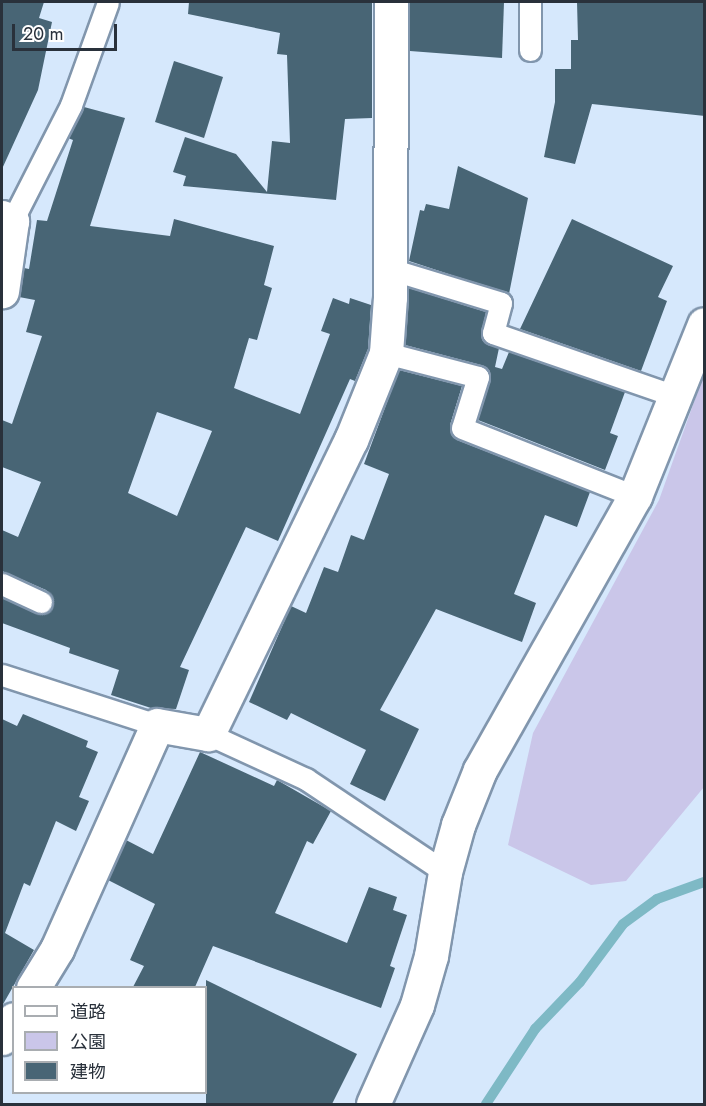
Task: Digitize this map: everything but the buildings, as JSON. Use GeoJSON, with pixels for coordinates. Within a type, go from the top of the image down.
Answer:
{"type":"FeatureCollection","features":[{"type":"Feature","properties":{"kind":"street"},"geometry":{"type":"LineString","coordinates":[[34,986],[57,949],[157,724],[207,734],[351,440],[386,353],[390,269],[391,2]]}},
{"type":"Feature","properties":{"kind":"street"},"geometry":{"type":"LineString","coordinates":[[2,291],[7,219]]}},
{"type":"Feature","properties":{"kind":"street"},"geometry":{"type":"LineString","coordinates":[[373,1104],[417,1005],[431,956],[445,872],[458,825],[480,770],[635,496],[705,324]]}},
{"type":"Feature","properties":{"kind":"street"},"geometry":{"type":"LineString","coordinates":[[2,1038],[12,1021]]}},
{"type":"Feature","properties":{"kind":"lane"},"geometry":{"type":"LineString","coordinates":[[7,219],[71,105],[108,2]]}},
{"type":"Feature","properties":{"kind":"lane"},"geometry":{"type":"LineString","coordinates":[[530,2],[530,51]]}},
{"type":"Feature","properties":{"kind":"lane"},"geometry":{"type":"LineString","coordinates":[[390,269],[501,303],[493,333],[675,396]]}},
{"type":"Feature","properties":{"kind":"lane"},"geometry":{"type":"LineString","coordinates":[[386,353],[478,377],[462,428],[635,496]]}},
{"type":"Feature","properties":{"kind":"lane"},"geometry":{"type":"LineString","coordinates":[[2,585],[41,602]]}},
{"type":"Feature","properties":{"kind":"lane"},"geometry":{"type":"LineString","coordinates":[[2,675],[157,724]]}},
{"type":"Feature","properties":{"kind":"lane"},"geometry":{"type":"LineString","coordinates":[[207,734],[306,779],[445,872]]}},
{"type":"Feature","properties":{"kind":"green space"},"geometry":{"type":"Polygon","coordinates":[[[704,374],[704,787],[626,881],[591,885],[508,845],[533,733],[659,500],[704,374]]]}},
{"type":"Feature","properties":{"kind":"waterway"},"geometry":{"type":"LineString","coordinates":[[486,1104],[535,1029],[580,982],[623,924],[657,899],[704,882]]}}]}
